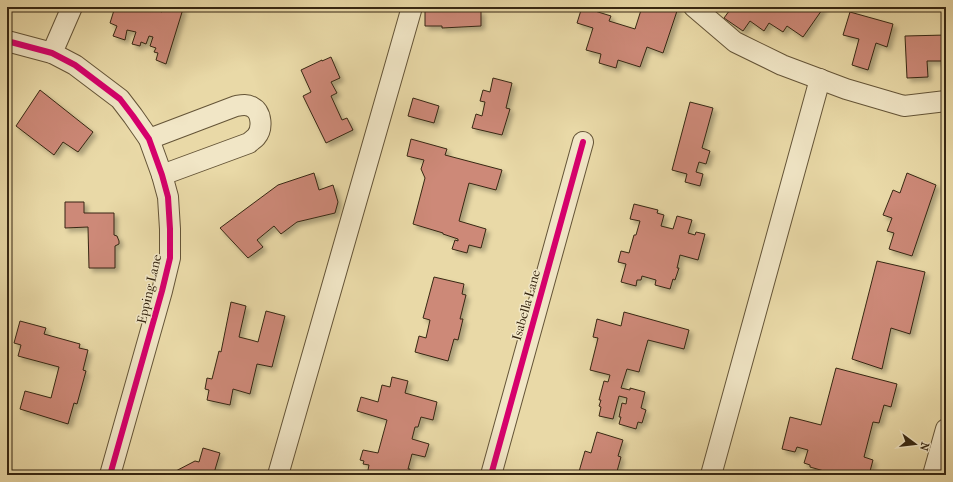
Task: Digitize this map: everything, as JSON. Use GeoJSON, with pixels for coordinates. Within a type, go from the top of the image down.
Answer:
{"type":"FeatureCollection","features":[{"type":"Feature","properties":{"kind":"street"},"geometry":{"type":"LineString","coordinates":[[52,53],[72,7]]}},
{"type":"Feature","properties":{"kind":"street"},"geometry":{"type":"LineString","coordinates":[[278,475],[412,7]]}},
{"type":"Feature","properties":{"kind":"street"},"geometry":{"type":"LineString","coordinates":[[694,7],[735,42],[782,65],[846,89],[904,106],[946,100]]}},
{"type":"Feature","properties":{"kind":"street","name":"Epping Lane"},"geometry":{"type":"LineString","coordinates":[[7,41],[52,53],[75,65],[120,99],[149,139],[168,197],[170,258],[110,475]]}},
{"type":"Feature","properties":{"kind":"street"},"geometry":{"type":"LineString","coordinates":[[712,475],[820,79]]}},
{"type":"Feature","properties":{"kind":"street"},"geometry":{"type":"LineString","coordinates":[[149,139],[236,106],[245,104],[252,107],[257,112],[260,119],[261,128],[256,137],[249,143],[162,176]]}},
{"type":"Feature","properties":{"kind":"street","name":"Isabella Lane"},"geometry":{"type":"LineString","coordinates":[[491,475],[582,142]]}},
{"type":"Feature","properties":{"kind":"street"},"geometry":{"type":"LineString","coordinates":[[933,475],[946,428]]}},
{"type":"Feature","properties":{"kind":"building"},"geometry":{"type":"Polygon","coordinates":[[[115,7],[151,7],[162,12],[164,7],[178,7],[183,9],[166,64],[156,60],[158,53],[154,52],[156,48],[150,46],[153,37],[149,36],[146,44],[141,42],[140,46],[132,44],[136,32],[127,30],[125,40],[113,36],[117,26],[110,23],[115,7]]]}},
{"type":"Feature","properties":{"kind":"building"},"geometry":{"type":"Polygon","coordinates":[[[442,7],[471,7],[471,11],[481,11],[481,26],[442,28],[442,26],[425,26],[425,11],[442,11],[442,7]]]}},
{"type":"Feature","properties":{"kind":"building"},"geometry":{"type":"Polygon","coordinates":[[[582,7],[611,16],[609,21],[635,29],[642,7],[678,8],[663,53],[647,47],[640,67],[618,60],[616,68],[599,63],[601,54],[586,50],[593,28],[577,23],[582,7]]]}},
{"type":"Feature","properties":{"kind":"building"},"geometry":{"type":"Polygon","coordinates":[[[732,7],[747,7],[753,11],[756,7],[824,7],[803,37],[787,26],[783,32],[769,23],[764,31],[750,21],[743,31],[724,18],[732,7]]]}},
{"type":"Feature","properties":{"kind":"building"},"geometry":{"type":"Polygon","coordinates":[[[850,12],[893,24],[887,47],[876,43],[868,70],[852,65],[859,39],[843,35],[850,12]]]}},
{"type":"Feature","properties":{"kind":"building"},"geometry":{"type":"Polygon","coordinates":[[[946,35],[946,61],[927,61],[928,77],[907,78],[905,36],[946,35]]]}},
{"type":"Feature","properties":{"kind":"building"},"geometry":{"type":"Polygon","coordinates":[[[331,57],[340,78],[331,82],[337,93],[331,96],[342,120],[347,118],[353,130],[326,143],[303,96],[311,92],[301,70],[331,57]]]}},
{"type":"Feature","properties":{"kind":"building"},"geometry":{"type":"Polygon","coordinates":[[[493,78],[512,83],[506,108],[510,109],[502,135],[472,128],[476,114],[482,116],[485,102],[480,101],[483,90],[490,92],[493,78]]]}},
{"type":"Feature","properties":{"kind":"building"},"geometry":{"type":"Polygon","coordinates":[[[40,90],[93,132],[78,152],[63,142],[54,155],[16,126],[40,90]]]}},
{"type":"Feature","properties":{"kind":"building"},"geometry":{"type":"Polygon","coordinates":[[[413,98],[439,106],[434,123],[408,116],[413,98]]]}},
{"type":"Feature","properties":{"kind":"building"},"geometry":{"type":"Polygon","coordinates":[[[690,102],[713,108],[702,148],[710,151],[706,164],[699,162],[696,172],[703,174],[700,186],[685,182],[687,174],[672,170],[690,102]]]}},
{"type":"Feature","properties":{"kind":"building"},"geometry":{"type":"Polygon","coordinates":[[[411,139],[447,149],[445,155],[502,170],[496,190],[469,183],[459,221],[486,229],[481,248],[469,245],[467,253],[452,249],[455,240],[458,241],[458,239],[413,224],[425,178],[421,169],[424,160],[407,156],[411,139]]]}},
{"type":"Feature","properties":{"kind":"building"},"geometry":{"type":"Polygon","coordinates":[[[314,173],[319,190],[333,185],[338,202],[335,213],[297,222],[281,234],[274,226],[257,240],[263,247],[248,258],[220,228],[278,185],[314,173]]]}},
{"type":"Feature","properties":{"kind":"building"},"geometry":{"type":"Polygon","coordinates":[[[907,173],[936,185],[912,256],[889,249],[894,233],[887,231],[892,218],[883,215],[893,190],[900,193],[907,173]]]}},
{"type":"Feature","properties":{"kind":"building"},"geometry":{"type":"Polygon","coordinates":[[[65,202],[84,202],[84,213],[114,213],[114,235],[117,236],[119,241],[119,244],[115,246],[115,268],[89,268],[88,227],[65,228],[65,202]]]}},
{"type":"Feature","properties":{"kind":"building"},"geometry":{"type":"Polygon","coordinates":[[[634,204],[658,210],[657,213],[664,215],[661,226],[673,229],[677,216],[692,220],[688,233],[695,235],[696,232],[705,234],[698,260],[680,255],[677,268],[679,268],[670,289],[655,285],[656,280],[642,276],[641,280],[637,280],[636,286],[621,282],[626,264],[618,262],[621,251],[629,253],[640,221],[630,219],[634,204]]]}},
{"type":"Feature","properties":{"kind":"building"},"geometry":{"type":"Polygon","coordinates":[[[877,261],[925,272],[910,334],[891,328],[882,369],[852,359],[877,261]]]}},
{"type":"Feature","properties":{"kind":"building"},"geometry":{"type":"Polygon","coordinates":[[[434,277],[464,284],[462,294],[466,295],[460,319],[463,319],[458,340],[454,339],[448,361],[415,352],[419,336],[426,338],[430,320],[423,318],[434,277]]]}},
{"type":"Feature","properties":{"kind":"building"},"geometry":{"type":"Polygon","coordinates":[[[231,302],[246,306],[239,337],[258,342],[266,311],[285,316],[272,367],[257,364],[250,394],[233,389],[230,405],[207,400],[209,390],[205,389],[207,378],[212,379],[219,351],[221,352],[231,302]]]}},
{"type":"Feature","properties":{"kind":"building"},"geometry":{"type":"Polygon","coordinates":[[[624,312],[689,330],[684,349],[648,340],[639,372],[627,369],[621,388],[630,390],[630,388],[645,392],[641,408],[646,410],[642,423],[638,422],[636,429],[619,424],[622,403],[626,404],[627,398],[619,396],[613,419],[599,416],[601,407],[599,406],[601,400],[599,400],[604,381],[608,382],[610,375],[590,370],[598,338],[593,337],[597,319],[621,326],[624,312]]]}},
{"type":"Feature","properties":{"kind":"building"},"geometry":{"type":"Polygon","coordinates":[[[20,321],[46,328],[44,334],[80,344],[79,348],[88,350],[83,370],[86,371],[77,404],[74,403],[68,424],[20,409],[25,391],[51,398],[59,367],[18,356],[21,345],[14,343],[20,321]]]}},
{"type":"Feature","properties":{"kind":"building"},"geometry":{"type":"Polygon","coordinates":[[[836,368],[897,384],[891,407],[884,405],[879,423],[873,422],[864,457],[873,460],[869,475],[838,475],[810,467],[810,465],[804,463],[808,450],[797,447],[795,452],[782,449],[790,417],[821,425],[836,368]]]}},
{"type":"Feature","properties":{"kind":"building"},"geometry":{"type":"Polygon","coordinates":[[[392,377],[408,381],[405,393],[437,402],[433,420],[421,417],[418,427],[415,427],[412,439],[429,444],[425,457],[412,454],[408,469],[410,469],[409,475],[367,475],[369,465],[363,464],[364,461],[360,460],[363,450],[378,453],[387,420],[357,411],[361,397],[378,402],[382,385],[390,387],[392,377]]]}},
{"type":"Feature","properties":{"kind":"building"},"geometry":{"type":"Polygon","coordinates":[[[597,432],[623,440],[618,456],[621,457],[616,475],[578,475],[585,451],[591,453],[597,432]]]}},
{"type":"Feature","properties":{"kind":"building"},"geometry":{"type":"Polygon","coordinates":[[[203,448],[220,453],[214,475],[172,475],[172,473],[195,461],[199,462],[203,448]]]}},
{"type":"Feature","properties":{"kind":"cycle path"},"geometry":{"type":"LineString","coordinates":[[7,41],[52,53],[75,65],[120,99],[149,139],[168,197],[170,258],[110,475]]}},
{"type":"Feature","properties":{"kind":"cycle path"},"geometry":{"type":"LineString","coordinates":[[491,475],[583,142]]}}]}
